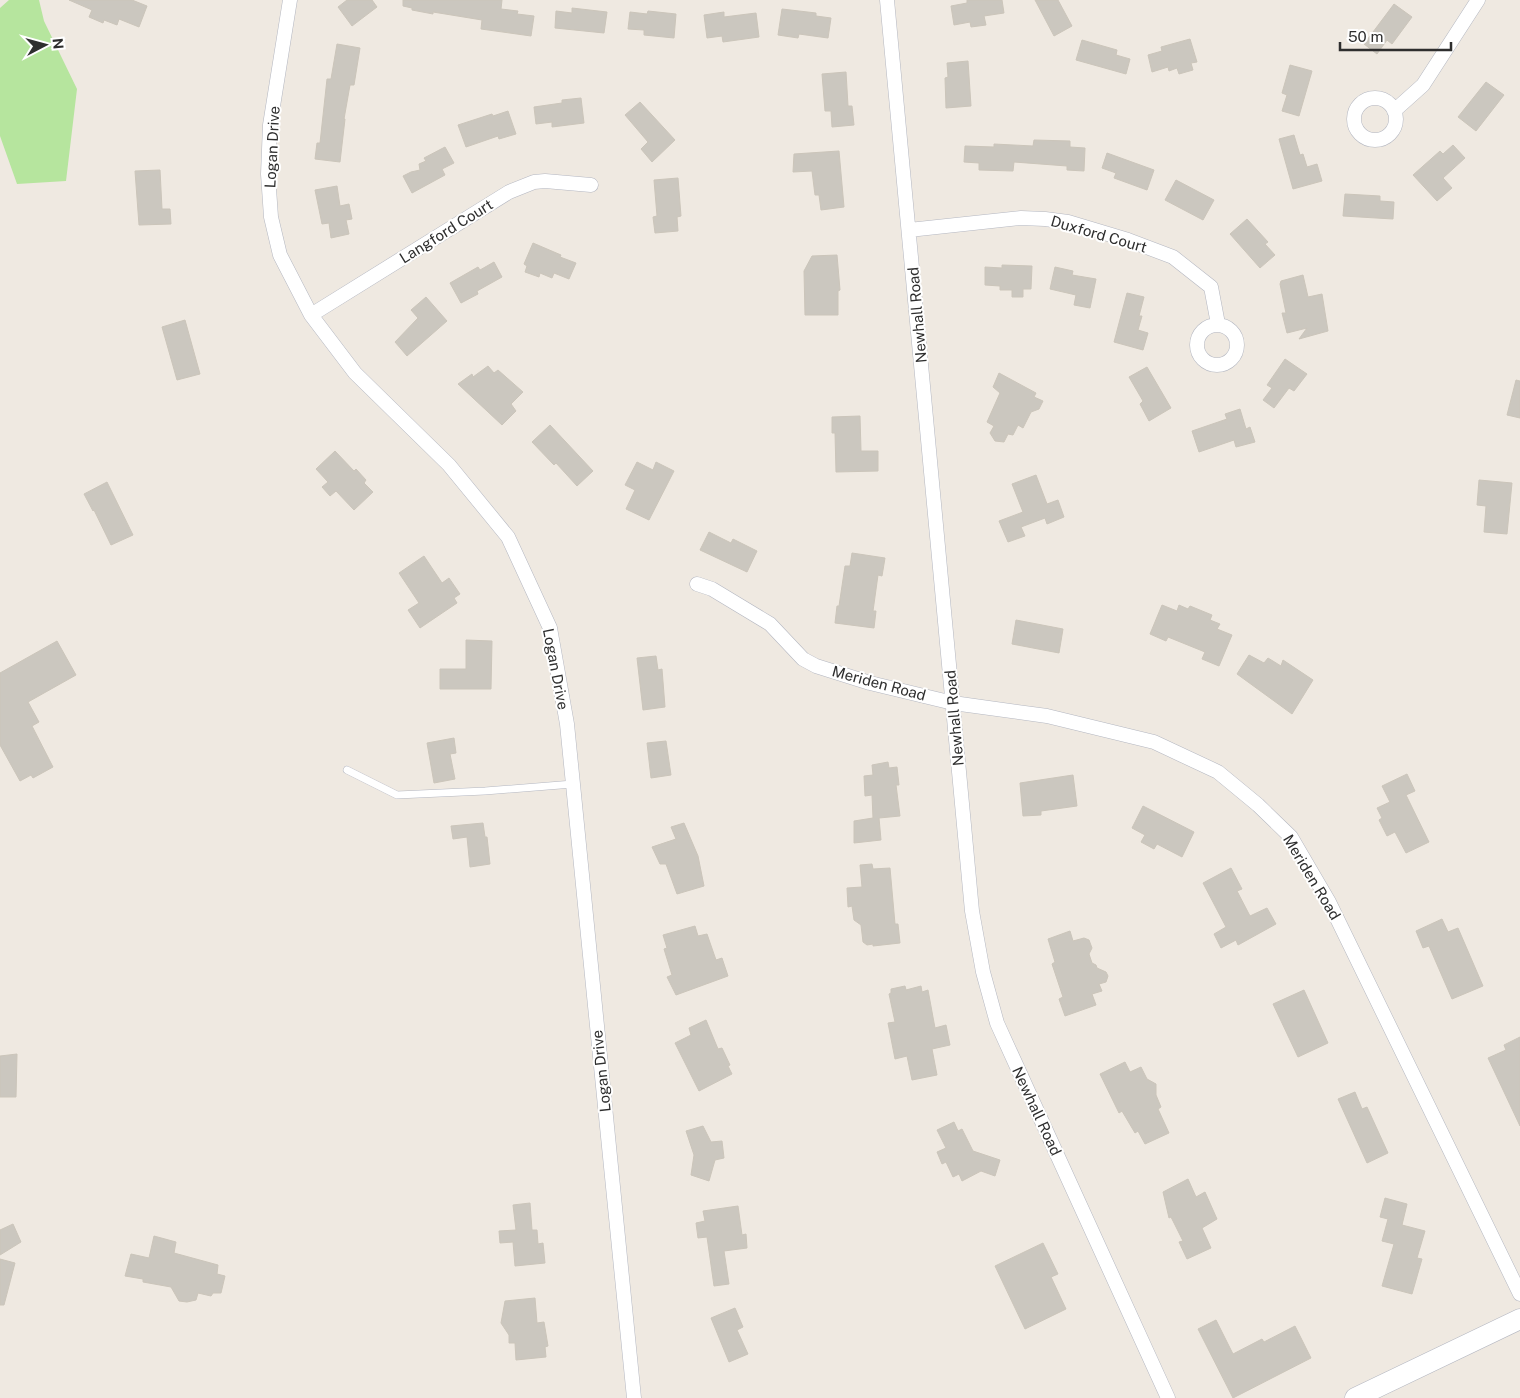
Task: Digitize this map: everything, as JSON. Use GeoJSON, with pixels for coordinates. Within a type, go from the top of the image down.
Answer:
{"type":"FeatureCollection","features":[{"type":"Feature","properties":{"kind":"main road"},"geometry":{"type":"LineString","coordinates":[[1355,1398],[1520,1320]]}},
{"type":"Feature","properties":{"kind":"street","name":"Logan Drive"},"geometry":{"type":"LineString","coordinates":[[290,0],[270,125],[268,174],[271,217],[280,255],[311,315],[355,373],[449,465],[508,537],[550,628],[567,724],[634,1398]]}},
{"type":"Feature","properties":{"kind":"street","name":"Newhall Road"},"geometry":{"type":"LineString","coordinates":[[887,0],[972,911],[983,972],[997,1022],[1168,1398]]}},
{"type":"Feature","properties":{"kind":"street"},"geometry":{"type":"LineString","coordinates":[[1394,111],[1423,85],[1478,0]]}},
{"type":"Feature","properties":{"kind":"street","name":"Langford Court"},"geometry":{"type":"LineString","coordinates":[[311,315],[509,192],[534,182],[545,181],[591,185]]}},
{"type":"Feature","properties":{"kind":"street","name":"Duxford Court"},"geometry":{"type":"LineString","coordinates":[[909,230],[1021,218],[1044,219],[1068,222],[1128,240],[1173,257],[1211,287],[1218,324]]}},
{"type":"Feature","properties":{"kind":"street","name":"Meriden Road"},"geometry":{"type":"LineString","coordinates":[[697,584],[712,589],[770,624],[803,659],[816,666],[870,683],[953,703],[1047,716],[1154,742],[1218,772],[1258,805],[1291,837],[1329,902],[1520,1294]]}},
{"type":"Feature","properties":{"kind":"lane"},"geometry":{"type":"LineString","coordinates":[[347,770],[397,795],[573,784]]}},
{"type":"Feature","properties":{"kind":"green space"},"geometry":{"type":"Polygon","coordinates":[[[9,0],[39,0],[44,21],[77,89],[66,181],[17,184],[0,136],[0,8],[9,0]]]}},
{"type":"Feature","properties":{"kind":"building"},"geometry":{"type":"Polygon","coordinates":[[[69,0],[132,0],[147,6],[139,27],[119,19],[117,25],[104,20],[103,23],[89,17],[92,10],[69,0]]]}},
{"type":"Feature","properties":{"kind":"building"},"geometry":{"type":"Polygon","coordinates":[[[347,0],[372,0],[377,7],[352,26],[338,7],[347,0]]]}},
{"type":"Feature","properties":{"kind":"building"},"geometry":{"type":"Polygon","coordinates":[[[403,0],[502,0],[501,9],[518,11],[517,14],[534,16],[531,36],[481,29],[482,20],[412,10],[412,8],[403,6],[403,0]]]}},
{"type":"Feature","properties":{"kind":"building"},"geometry":{"type":"Polygon","coordinates":[[[967,0],[1002,0],[1004,13],[984,16],[986,25],[971,27],[970,22],[954,25],[951,6],[967,3],[967,0]]]}},
{"type":"Feature","properties":{"kind":"building"},"geometry":{"type":"Polygon","coordinates":[[[1035,0],[1058,0],[1072,26],[1054,36],[1035,0]]]}},
{"type":"Feature","properties":{"kind":"building"},"geometry":{"type":"Polygon","coordinates":[[[1394,4],[1412,17],[1392,44],[1387,40],[1377,54],[1364,44],[1394,4]]]}},
{"type":"Feature","properties":{"kind":"building"},"geometry":{"type":"Polygon","coordinates":[[[572,8],[607,12],[604,33],[555,28],[556,11],[572,13],[572,8]]]}},
{"type":"Feature","properties":{"kind":"building"},"geometry":{"type":"Polygon","coordinates":[[[782,9],[816,13],[816,16],[831,18],[828,38],[799,34],[798,38],[778,35],[782,9]]]}},
{"type":"Feature","properties":{"kind":"building"},"geometry":{"type":"Polygon","coordinates":[[[648,11],[676,14],[674,38],[644,35],[644,30],[628,29],[630,12],[647,14],[648,11]]]}},
{"type":"Feature","properties":{"kind":"building"},"geometry":{"type":"Polygon","coordinates":[[[724,12],[724,17],[756,13],[759,37],[723,42],[722,36],[707,38],[704,15],[724,12]]]}},
{"type":"Feature","properties":{"kind":"building"},"geometry":{"type":"Polygon","coordinates":[[[1190,39],[1197,62],[1191,63],[1193,70],[1179,74],[1177,68],[1169,71],[1168,67],[1152,72],[1148,55],[1162,51],[1161,47],[1190,39]]]}},
{"type":"Feature","properties":{"kind":"building"},"geometry":{"type":"Polygon","coordinates":[[[1082,40],[1117,50],[1116,55],[1130,59],[1126,74],[1076,60],[1082,40]]]}},
{"type":"Feature","properties":{"kind":"building"},"geometry":{"type":"Polygon","coordinates":[[[337,44],[360,48],[354,85],[350,85],[344,119],[340,162],[315,159],[317,143],[320,143],[327,79],[331,79],[337,44]]]}},
{"type":"Feature","properties":{"kind":"building"},"geometry":{"type":"Polygon","coordinates":[[[968,61],[971,106],[946,108],[945,78],[948,77],[947,63],[968,61]]]}},
{"type":"Feature","properties":{"kind":"building"},"geometry":{"type":"Polygon","coordinates":[[[1290,65],[1312,71],[1299,116],[1282,111],[1287,95],[1282,93],[1290,65]]]}},
{"type":"Feature","properties":{"kind":"building"},"geometry":{"type":"Polygon","coordinates":[[[846,72],[848,106],[852,106],[854,125],[832,127],[831,111],[825,111],[822,74],[846,72]]]}},
{"type":"Feature","properties":{"kind":"building"},"geometry":{"type":"Polygon","coordinates":[[[1486,82],[1504,95],[1476,131],[1458,117],[1486,82]]]}},
{"type":"Feature","properties":{"kind":"building"},"geometry":{"type":"Polygon","coordinates":[[[581,98],[584,123],[552,127],[552,122],[536,124],[534,107],[562,103],[562,100],[581,98]]]}},
{"type":"Feature","properties":{"kind":"building"},"geometry":{"type":"Polygon","coordinates":[[[640,102],[675,140],[652,162],[641,149],[648,142],[625,115],[640,102]]]}},
{"type":"Feature","properties":{"kind":"building"},"geometry":{"type":"Polygon","coordinates":[[[508,111],[516,134],[499,139],[498,136],[466,147],[458,125],[508,111]]]}},
{"type":"Feature","properties":{"kind":"building"},"geometry":{"type":"Polygon","coordinates":[[[1294,135],[1300,155],[1303,154],[1307,167],[1317,164],[1322,181],[1293,189],[1279,139],[1294,135]]]}},
{"type":"Feature","properties":{"kind":"building"},"geometry":{"type":"Polygon","coordinates":[[[1034,140],[1070,141],[1070,147],[1085,148],[1084,171],[1067,170],[1067,166],[1014,162],[1013,171],[979,170],[979,163],[964,162],[965,146],[994,147],[994,144],[1033,146],[1034,140]]]}},
{"type":"Feature","properties":{"kind":"building"},"geometry":{"type":"Polygon","coordinates":[[[1453,145],[1465,158],[1443,178],[1452,188],[1437,201],[1413,175],[1440,151],[1443,154],[1453,145]]]}},
{"type":"Feature","properties":{"kind":"building"},"geometry":{"type":"Polygon","coordinates":[[[445,147],[454,163],[442,169],[445,175],[412,193],[403,176],[420,170],[419,164],[426,161],[424,158],[445,147]]]}},
{"type":"Feature","properties":{"kind":"building"},"geometry":{"type":"Polygon","coordinates":[[[839,151],[844,207],[821,210],[819,195],[815,195],[812,171],[793,172],[794,154],[839,151]]]}},
{"type":"Feature","properties":{"kind":"building"},"geometry":{"type":"Polygon","coordinates":[[[1107,153],[1154,170],[1147,190],[1114,178],[1116,173],[1102,168],[1107,153]]]}},
{"type":"Feature","properties":{"kind":"building"},"geometry":{"type":"Polygon","coordinates":[[[160,170],[162,209],[170,209],[171,224],[139,225],[135,171],[160,170]]]}},
{"type":"Feature","properties":{"kind":"building"},"geometry":{"type":"Polygon","coordinates":[[[678,178],[681,216],[677,217],[678,231],[655,233],[653,217],[657,216],[654,180],[678,178]]]}},
{"type":"Feature","properties":{"kind":"building"},"geometry":{"type":"Polygon","coordinates":[[[1176,180],[1214,200],[1203,220],[1165,200],[1176,180]]]}},
{"type":"Feature","properties":{"kind":"building"},"geometry":{"type":"Polygon","coordinates":[[[337,186],[340,206],[349,204],[352,219],[346,220],[349,234],[331,238],[329,223],[322,224],[315,190],[337,186]]]}},
{"type":"Feature","properties":{"kind":"building"},"geometry":{"type":"Polygon","coordinates":[[[1345,194],[1380,196],[1380,201],[1394,202],[1393,219],[1343,216],[1345,194]]]}},
{"type":"Feature","properties":{"kind":"building"},"geometry":{"type":"Polygon","coordinates":[[[1247,219],[1268,242],[1265,244],[1275,255],[1260,268],[1230,234],[1247,219]]]}},
{"type":"Feature","properties":{"kind":"building"},"geometry":{"type":"Polygon","coordinates":[[[533,243],[576,263],[569,279],[554,273],[552,278],[540,273],[539,277],[525,272],[527,266],[524,264],[533,243]]]}},
{"type":"Feature","properties":{"kind":"building"},"geometry":{"type":"Polygon","coordinates":[[[837,255],[840,290],[838,291],[838,315],[805,315],[804,271],[812,256],[837,255]]]}},
{"type":"Feature","properties":{"kind":"building"},"geometry":{"type":"Polygon","coordinates":[[[494,262],[502,277],[477,291],[478,294],[461,303],[450,283],[478,267],[480,270],[494,262]]]}},
{"type":"Feature","properties":{"kind":"building"},"geometry":{"type":"Polygon","coordinates":[[[1002,265],[1032,266],[1031,289],[1023,289],[1023,297],[1012,297],[1012,290],[1000,290],[1000,286],[985,285],[985,267],[1002,268],[1002,265]]]}},
{"type":"Feature","properties":{"kind":"building"},"geometry":{"type":"Polygon","coordinates":[[[1055,267],[1073,271],[1072,275],[1096,279],[1090,308],[1074,305],[1076,295],[1050,289],[1055,267]]]}},
{"type":"Feature","properties":{"kind":"building"},"geometry":{"type":"Polygon","coordinates":[[[1303,275],[1308,297],[1322,294],[1328,331],[1299,339],[1307,328],[1287,333],[1282,313],[1286,313],[1280,284],[1281,281],[1303,275]]]}},
{"type":"Feature","properties":{"kind":"building"},"geometry":{"type":"Polygon","coordinates":[[[1127,293],[1144,297],[1139,316],[1142,316],[1138,330],[1148,333],[1143,350],[1114,342],[1127,293]]]}},
{"type":"Feature","properties":{"kind":"building"},"geometry":{"type":"Polygon","coordinates":[[[426,297],[447,321],[407,356],[395,342],[418,318],[411,310],[426,297]]]}},
{"type":"Feature","properties":{"kind":"building"},"geometry":{"type":"Polygon","coordinates":[[[185,320],[200,374],[177,380],[162,327],[185,320]]]}},
{"type":"Feature","properties":{"kind":"building"},"geometry":{"type":"Polygon","coordinates":[[[1285,359],[1307,374],[1294,391],[1289,388],[1274,408],[1263,400],[1272,388],[1267,385],[1285,359]]]}},
{"type":"Feature","properties":{"kind":"building"},"geometry":{"type":"Polygon","coordinates":[[[488,366],[494,373],[498,370],[523,392],[511,404],[516,411],[502,425],[458,384],[472,374],[473,377],[488,366]]]}},
{"type":"Feature","properties":{"kind":"building"},"geometry":{"type":"Polygon","coordinates":[[[1147,367],[1171,408],[1149,421],[1140,404],[1143,401],[1129,377],[1147,367]]]}},
{"type":"Feature","properties":{"kind":"building"},"geometry":{"type":"Polygon","coordinates":[[[999,373],[1036,393],[1034,397],[1043,401],[1039,409],[1031,412],[1023,428],[1018,425],[1013,435],[1008,434],[1004,442],[995,441],[990,433],[994,426],[987,422],[1000,393],[993,387],[999,373]]]}},
{"type":"Feature","properties":{"kind":"building"},"geometry":{"type":"Polygon","coordinates":[[[1516,380],[1520,381],[1520,418],[1507,415],[1516,380]]]}},
{"type":"Feature","properties":{"kind":"building"},"geometry":{"type":"Polygon","coordinates":[[[1240,409],[1246,429],[1250,427],[1255,442],[1236,447],[1234,440],[1199,452],[1192,431],[1227,419],[1225,414],[1240,409]]]}},
{"type":"Feature","properties":{"kind":"building"},"geometry":{"type":"Polygon","coordinates":[[[860,416],[861,451],[878,451],[878,471],[836,472],[835,433],[832,433],[832,417],[860,416]]]}},
{"type":"Feature","properties":{"kind":"building"},"geometry":{"type":"Polygon","coordinates":[[[550,425],[593,471],[577,486],[556,463],[554,465],[532,442],[550,425]]]}},
{"type":"Feature","properties":{"kind":"building"},"geometry":{"type":"Polygon","coordinates":[[[335,451],[354,471],[356,469],[366,480],[364,483],[373,492],[354,510],[336,491],[330,496],[322,487],[328,482],[316,469],[335,451]]]}},
{"type":"Feature","properties":{"kind":"building"},"geometry":{"type":"Polygon","coordinates":[[[637,462],[653,470],[656,462],[674,471],[649,520],[626,509],[635,490],[625,485],[637,462]]]}},
{"type":"Feature","properties":{"kind":"building"},"geometry":{"type":"Polygon","coordinates":[[[1036,475],[1047,504],[1058,500],[1064,517],[1047,524],[1045,518],[1021,527],[1025,536],[1008,542],[999,521],[1023,512],[1012,484],[1036,475]]]}},
{"type":"Feature","properties":{"kind":"building"},"geometry":{"type":"Polygon","coordinates":[[[1479,480],[1512,483],[1507,534],[1484,532],[1486,506],[1477,505],[1479,480]]]}},
{"type":"Feature","properties":{"kind":"building"},"geometry":{"type":"Polygon","coordinates":[[[107,482],[133,535],[111,545],[84,494],[107,482]]]}},
{"type":"Feature","properties":{"kind":"building"},"geometry":{"type":"Polygon","coordinates":[[[709,532],[731,543],[733,539],[757,551],[747,572],[700,550],[709,532]]]}},
{"type":"Feature","properties":{"kind":"building"},"geometry":{"type":"Polygon","coordinates":[[[852,553],[885,558],[882,576],[878,575],[873,611],[876,611],[874,628],[835,623],[845,566],[850,566],[852,553]]]}},
{"type":"Feature","properties":{"kind":"building"},"geometry":{"type":"Polygon","coordinates":[[[424,556],[442,583],[449,578],[460,594],[454,598],[457,603],[420,628],[408,610],[419,603],[399,573],[424,556]]]}},
{"type":"Feature","properties":{"kind":"building"},"geometry":{"type":"Polygon","coordinates":[[[1162,605],[1177,611],[1179,605],[1188,609],[1190,606],[1212,615],[1210,620],[1220,624],[1217,629],[1232,635],[1219,666],[1202,659],[1205,652],[1168,637],[1166,641],[1150,634],[1162,605]]]}},
{"type":"Feature","properties":{"kind":"building"},"geometry":{"type":"Polygon","coordinates":[[[1016,620],[1063,629],[1059,653],[1012,644],[1016,620]]]}},
{"type":"Feature","properties":{"kind":"building"},"geometry":{"type":"Polygon","coordinates":[[[466,640],[492,641],[491,689],[440,689],[440,669],[466,669],[466,640]]]}},
{"type":"Feature","properties":{"kind":"building"},"geometry":{"type":"Polygon","coordinates":[[[57,641],[76,675],[28,702],[39,722],[32,726],[53,767],[33,778],[31,775],[20,781],[0,745],[0,673],[57,641]]]}},
{"type":"Feature","properties":{"kind":"building"},"geometry":{"type":"Polygon","coordinates":[[[1249,655],[1264,663],[1268,658],[1281,666],[1283,660],[1313,680],[1292,714],[1237,674],[1249,655]]]}},
{"type":"Feature","properties":{"kind":"building"},"geometry":{"type":"Polygon","coordinates":[[[656,656],[658,670],[662,669],[665,707],[643,710],[637,658],[656,656]]]}},
{"type":"Feature","properties":{"kind":"building"},"geometry":{"type":"Polygon","coordinates":[[[454,738],[456,753],[450,754],[455,779],[434,783],[427,743],[454,738]]]}},
{"type":"Feature","properties":{"kind":"building"},"geometry":{"type":"Polygon","coordinates":[[[666,741],[671,775],[651,778],[647,743],[666,741]]]}},
{"type":"Feature","properties":{"kind":"building"},"geometry":{"type":"Polygon","coordinates":[[[888,762],[889,768],[897,767],[899,785],[896,785],[900,816],[879,818],[881,840],[854,843],[854,821],[873,818],[872,795],[865,796],[864,776],[873,775],[872,765],[888,762]]]}},
{"type":"Feature","properties":{"kind":"building"},"geometry":{"type":"Polygon","coordinates":[[[1407,774],[1415,791],[1406,795],[1429,842],[1406,853],[1395,832],[1387,836],[1379,820],[1382,818],[1377,808],[1390,802],[1382,786],[1407,774]]]}},
{"type":"Feature","properties":{"kind":"building"},"geometry":{"type":"Polygon","coordinates":[[[1073,775],[1077,806],[1041,811],[1041,815],[1023,816],[1020,783],[1073,775]]]}},
{"type":"Feature","properties":{"kind":"building"},"geometry":{"type":"Polygon","coordinates":[[[1143,806],[1194,832],[1182,857],[1157,844],[1154,849],[1141,842],[1145,835],[1132,828],[1143,806]]]}},
{"type":"Feature","properties":{"kind":"building"},"geometry":{"type":"Polygon","coordinates":[[[483,823],[485,837],[487,837],[490,864],[470,867],[467,837],[453,839],[451,826],[483,823]]]}},
{"type":"Feature","properties":{"kind":"building"},"geometry":{"type":"Polygon","coordinates":[[[684,823],[698,856],[704,886],[677,894],[666,864],[660,864],[652,847],[676,839],[671,827],[684,823]]]}},
{"type":"Feature","properties":{"kind":"building"},"geometry":{"type":"Polygon","coordinates":[[[872,864],[873,869],[890,868],[895,924],[898,924],[900,943],[867,945],[863,942],[861,925],[854,920],[852,906],[848,907],[847,888],[862,887],[860,865],[872,864]]]}},
{"type":"Feature","properties":{"kind":"building"},"geometry":{"type":"Polygon","coordinates":[[[1231,868],[1242,889],[1237,891],[1250,916],[1267,908],[1276,924],[1238,945],[1236,940],[1221,948],[1214,934],[1226,927],[1203,883],[1231,868]]]}},
{"type":"Feature","properties":{"kind":"building"},"geometry":{"type":"Polygon","coordinates":[[[1442,919],[1448,932],[1458,928],[1483,986],[1452,999],[1429,946],[1423,948],[1416,931],[1442,919]]]}},
{"type":"Feature","properties":{"kind":"building"},"geometry":{"type":"Polygon","coordinates":[[[695,926],[698,936],[707,934],[716,960],[722,958],[728,976],[676,995],[667,977],[672,975],[664,949],[667,948],[663,935],[695,926]]]}},
{"type":"Feature","properties":{"kind":"building"},"geometry":{"type":"Polygon","coordinates":[[[1070,931],[1073,941],[1084,938],[1089,940],[1092,948],[1089,954],[1092,963],[1097,968],[1106,972],[1108,976],[1106,982],[1099,984],[1102,991],[1092,994],[1096,1005],[1065,1016],[1059,999],[1063,997],[1052,964],[1055,962],[1048,939],[1070,931]]]}},
{"type":"Feature","properties":{"kind":"building"},"geometry":{"type":"Polygon","coordinates":[[[905,986],[906,990],[921,986],[922,992],[928,990],[935,1028],[946,1025],[950,1045],[932,1049],[937,1075],[912,1080],[907,1056],[895,1059],[888,1023],[895,1022],[889,994],[891,989],[905,986]]]}},
{"type":"Feature","properties":{"kind":"building"},"geometry":{"type":"Polygon","coordinates":[[[1304,990],[1328,1043],[1298,1057],[1273,1004],[1304,990]]]}},
{"type":"Feature","properties":{"kind":"building"},"geometry":{"type":"Polygon","coordinates":[[[706,1020],[718,1049],[722,1048],[732,1074],[699,1091],[675,1043],[691,1035],[689,1028],[706,1020]]]}},
{"type":"Feature","properties":{"kind":"building"},"geometry":{"type":"Polygon","coordinates":[[[1520,1037],[1520,1126],[1488,1058],[1506,1050],[1504,1045],[1520,1037]]]}},
{"type":"Feature","properties":{"kind":"building"},"geometry":{"type":"Polygon","coordinates":[[[17,1054],[16,1097],[0,1097],[0,1056],[17,1054]]]}},
{"type":"Feature","properties":{"kind":"building"},"geometry":{"type":"Polygon","coordinates":[[[1125,1062],[1130,1072],[1141,1067],[1147,1079],[1156,1084],[1156,1095],[1161,1107],[1158,1109],[1169,1133],[1145,1144],[1138,1131],[1135,1133],[1122,1111],[1119,1113],[1100,1074],[1125,1062]]]}},
{"type":"Feature","properties":{"kind":"building"},"geometry":{"type":"Polygon","coordinates":[[[1355,1092],[1362,1109],[1367,1107],[1388,1153],[1367,1163],[1338,1099],[1355,1092]]]}},
{"type":"Feature","properties":{"kind":"building"},"geometry":{"type":"Polygon","coordinates":[[[954,1122],[958,1131],[962,1129],[973,1151],[1000,1160],[995,1176],[981,1171],[962,1181],[959,1174],[953,1177],[946,1162],[942,1164],[937,1152],[946,1148],[937,1130],[954,1122]]]}},
{"type":"Feature","properties":{"kind":"building"},"geometry":{"type":"Polygon","coordinates":[[[703,1126],[711,1142],[722,1141],[724,1158],[715,1160],[709,1181],[691,1175],[694,1155],[686,1131],[703,1126]]]}},
{"type":"Feature","properties":{"kind":"building"},"geometry":{"type":"Polygon","coordinates":[[[1188,1179],[1196,1197],[1205,1192],[1217,1219],[1202,1228],[1211,1248],[1187,1259],[1179,1242],[1183,1241],[1171,1217],[1169,1218],[1163,1192],[1188,1179]]]}},
{"type":"Feature","properties":{"kind":"building"},"geometry":{"type":"Polygon","coordinates":[[[1385,1198],[1407,1204],[1402,1225],[1425,1231],[1417,1258],[1422,1259],[1412,1294],[1382,1286],[1394,1244],[1382,1241],[1388,1219],[1380,1217],[1385,1198]]]}},
{"type":"Feature","properties":{"kind":"building"},"geometry":{"type":"Polygon","coordinates":[[[530,1203],[532,1230],[537,1230],[538,1244],[543,1243],[545,1263],[515,1266],[513,1242],[500,1243],[499,1231],[516,1230],[513,1205],[530,1203]]]}},
{"type":"Feature","properties":{"kind":"building"},"geometry":{"type":"Polygon","coordinates":[[[738,1206],[742,1235],[746,1234],[747,1248],[724,1251],[729,1284],[714,1286],[707,1237],[698,1238],[696,1223],[705,1221],[703,1211],[738,1206]]]}},
{"type":"Feature","properties":{"kind":"building"},"geometry":{"type":"Polygon","coordinates":[[[13,1224],[21,1242],[0,1255],[0,1230],[13,1224]]]}},
{"type":"Feature","properties":{"kind":"building"},"geometry":{"type":"Polygon","coordinates":[[[154,1236],[176,1242],[174,1253],[218,1265],[217,1274],[225,1276],[221,1293],[213,1293],[211,1296],[198,1293],[196,1300],[179,1301],[171,1287],[143,1282],[143,1279],[125,1276],[131,1254],[149,1258],[154,1236]]]}},
{"type":"Feature","properties":{"kind":"building"},"geometry":{"type":"Polygon","coordinates":[[[1043,1243],[1058,1274],[1051,1277],[1066,1309],[1025,1329],[995,1266],[1043,1243]]]}},
{"type":"Feature","properties":{"kind":"building"},"geometry":{"type":"Polygon","coordinates":[[[0,1259],[15,1263],[4,1305],[0,1305],[0,1259]]]}},
{"type":"Feature","properties":{"kind":"building"},"geometry":{"type":"Polygon","coordinates":[[[535,1298],[537,1323],[544,1322],[548,1346],[545,1347],[546,1357],[516,1360],[515,1343],[509,1343],[509,1335],[501,1323],[505,1301],[535,1298]]]}},
{"type":"Feature","properties":{"kind":"building"},"geometry":{"type":"Polygon","coordinates":[[[735,1308],[743,1327],[737,1330],[748,1354],[729,1362],[711,1318],[735,1308]]]}},
{"type":"Feature","properties":{"kind":"building"},"geometry":{"type":"Polygon","coordinates":[[[1216,1320],[1233,1354],[1262,1339],[1264,1342],[1295,1326],[1311,1358],[1233,1398],[1198,1329],[1216,1320]]]}}]}
